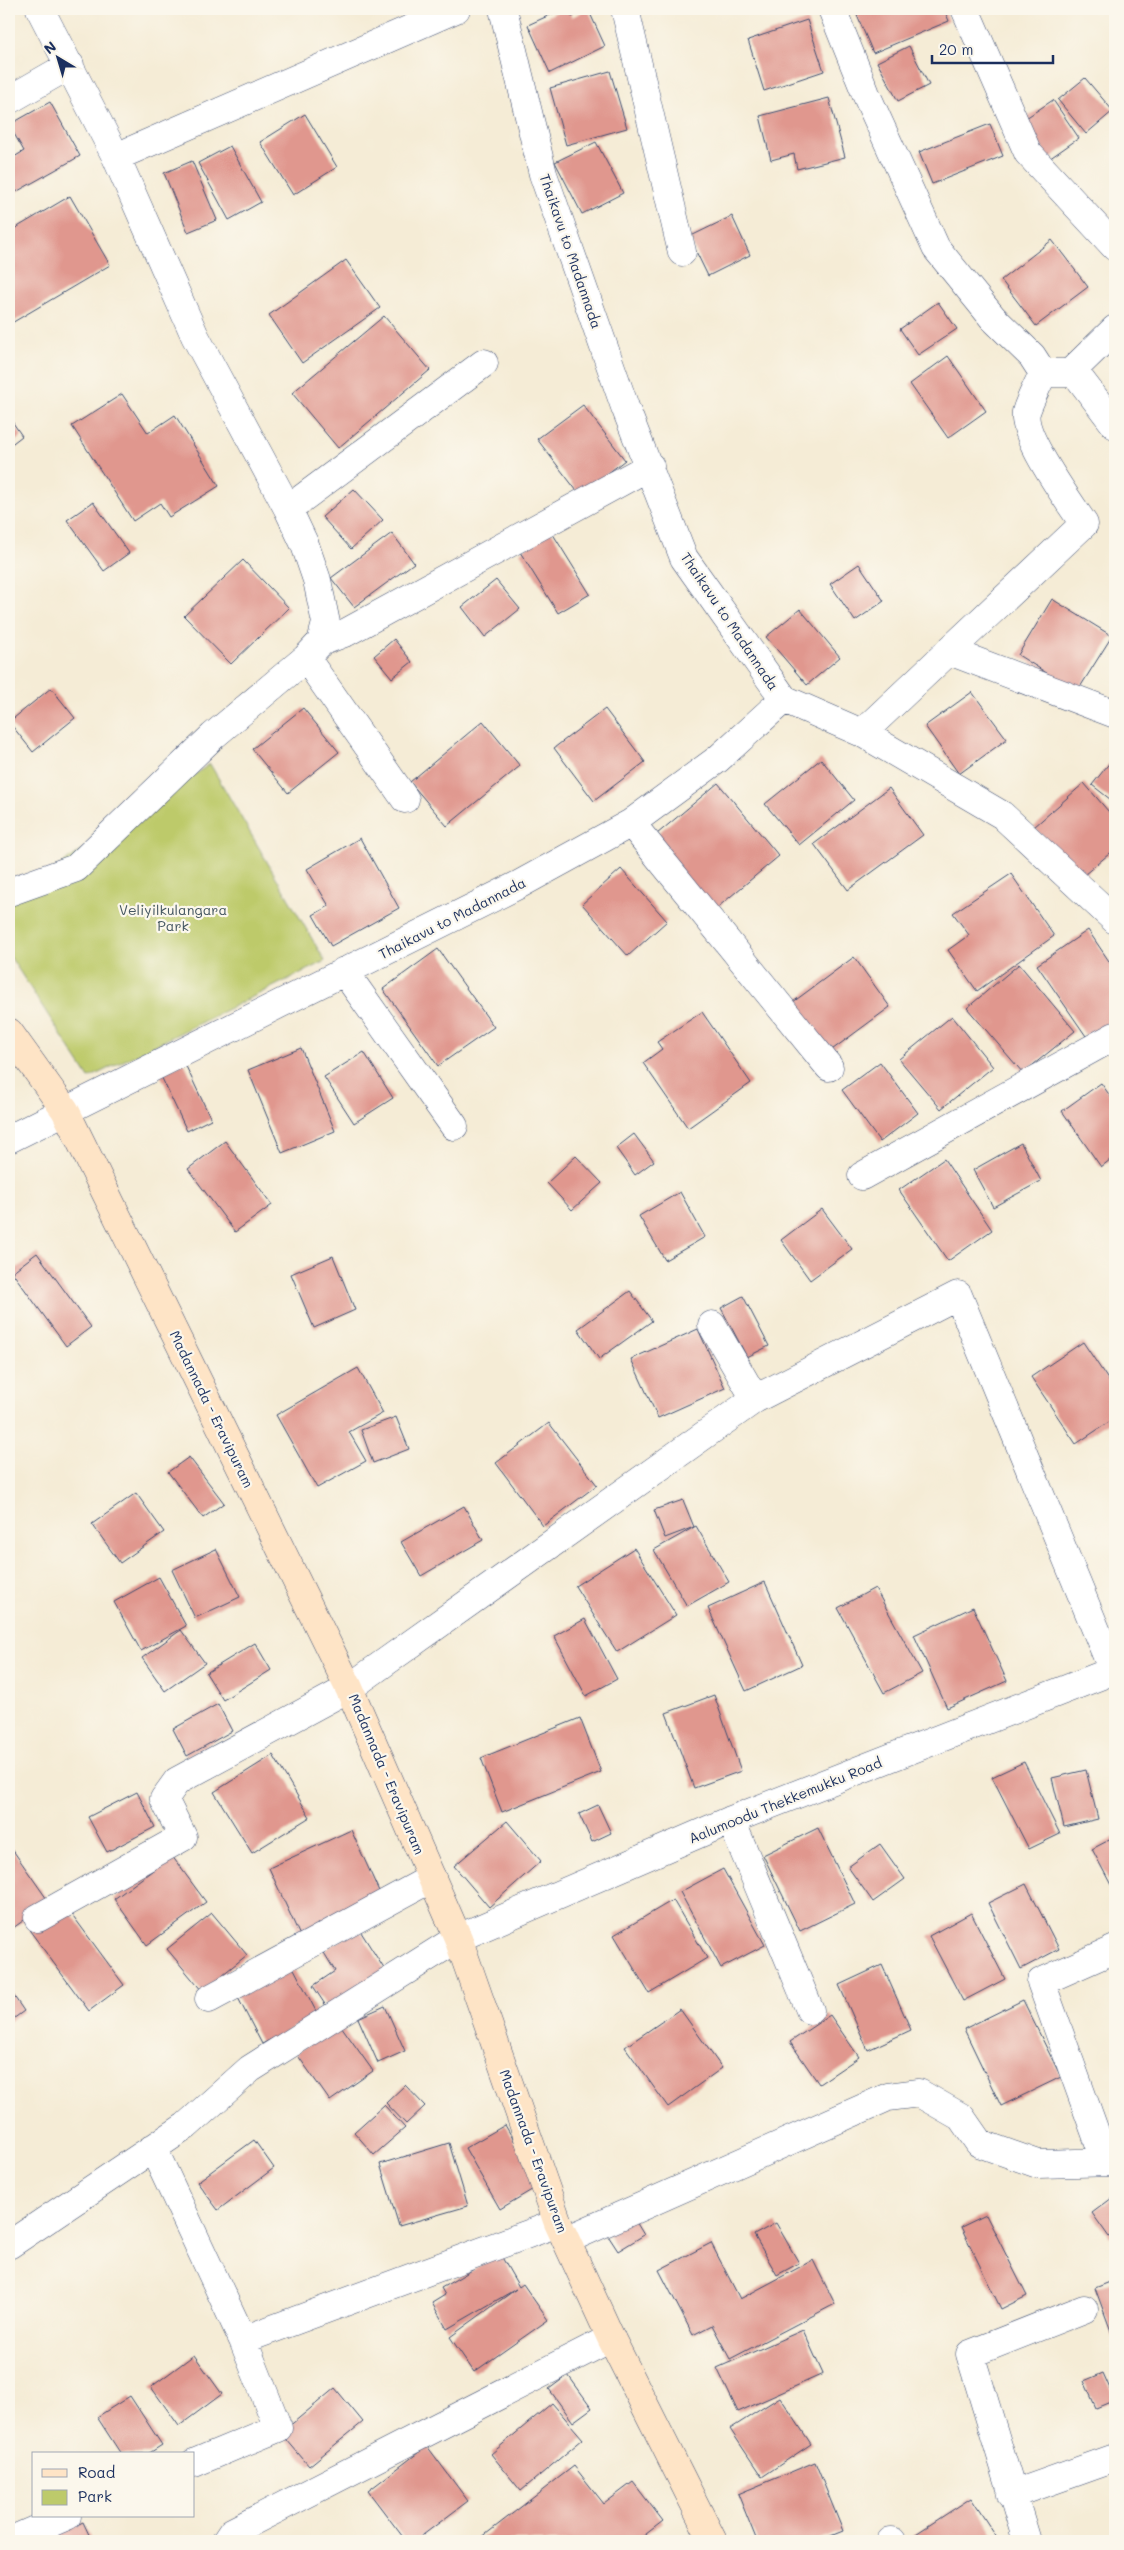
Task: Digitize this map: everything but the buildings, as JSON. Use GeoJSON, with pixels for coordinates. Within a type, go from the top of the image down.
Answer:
{"type":"FeatureCollection","features":[{"type":"Feature","properties":{"kind":"main road","name":"Madannada - Eravipuram"},"geometry":{"type":"LineString","coordinates":[[9,1032],[65,1110],[349,1688],[458,1938],[562,2232],[611,2338],[712,2541]]}},
{"type":"Feature","properties":{"kind":"street"},"geometry":{"type":"LineString","coordinates":[[40,9],[70,65],[90,112],[116,157],[195,336],[305,545],[317,580],[326,623],[314,650]]}},
{"type":"Feature","properties":{"kind":"street"},"geometry":{"type":"LineString","coordinates":[[116,157],[456,9]]}},
{"type":"Feature","properties":{"kind":"street","name":"Thaikavu to Madannada"},"geometry":{"type":"LineString","coordinates":[[9,1138],[520,884],[631,823],[718,759],[784,699],[684,558],[650,466],[625,407],[543,174],[503,9]]}},
{"type":"Feature","properties":{"kind":"street"},"geometry":{"type":"LineString","coordinates":[[626,9],[682,252]]}},
{"type":"Feature","properties":{"kind":"street"},"geometry":{"type":"LineString","coordinates":[[832,9],[866,94],[936,248],[993,318],[1032,356],[1043,373]]}},
{"type":"Feature","properties":{"kind":"street"},"geometry":{"type":"LineString","coordinates":[[965,9],[1028,153],[1115,247]]}},
{"type":"Feature","properties":{"kind":"street"},"geometry":{"type":"LineString","coordinates":[[9,100],[70,65]]}},
{"type":"Feature","properties":{"kind":"street"},"geometry":{"type":"LineString","coordinates":[[1043,373],[1066,374],[1073,370],[1115,329]]}},
{"type":"Feature","properties":{"kind":"street"},"geometry":{"type":"LineString","coordinates":[[288,510],[484,363]]}},
{"type":"Feature","properties":{"kind":"street"},"geometry":{"type":"LineString","coordinates":[[1073,370],[1115,426]]}},
{"type":"Feature","properties":{"kind":"street"},"geometry":{"type":"LineString","coordinates":[[862,733],[1084,524],[1048,471],[1033,439],[1028,422],[1026,414],[1043,373]]}},
{"type":"Feature","properties":{"kind":"street"},"geometry":{"type":"LineString","coordinates":[[9,892],[76,868],[213,736],[314,650],[650,466]]}},
{"type":"Feature","properties":{"kind":"street"},"geometry":{"type":"LineString","coordinates":[[314,650],[405,799]]}},
{"type":"Feature","properties":{"kind":"street"},"geometry":{"type":"LineString","coordinates":[[949,651],[1115,714]]}},
{"type":"Feature","properties":{"kind":"street"},"geometry":{"type":"LineString","coordinates":[[784,699],[862,733],[1002,815],[1115,920]]}},
{"type":"Feature","properties":{"kind":"street"},"geometry":{"type":"LineString","coordinates":[[631,823],[829,1067]]}},
{"type":"Feature","properties":{"kind":"street"},"geometry":{"type":"LineString","coordinates":[[344,971],[454,1126]]}},
{"type":"Feature","properties":{"kind":"street"},"geometry":{"type":"LineString","coordinates":[[862,1176],[1115,1036]]}},
{"type":"Feature","properties":{"kind":"street"},"geometry":{"type":"LineString","coordinates":[[38,1918],[183,1837],[164,1799],[177,1781],[349,1688],[755,1399],[958,1295],[1114,1670]]}},
{"type":"Feature","properties":{"kind":"street"},"geometry":{"type":"LineString","coordinates":[[712,1324],[755,1399]]}},
{"type":"Feature","properties":{"kind":"street","name":"Aalumoodu Thekkemukku Road"},"geometry":{"type":"LineString","coordinates":[[9,2245],[186,2126],[250,2069],[458,1938],[731,1820],[1114,1670]]}},
{"type":"Feature","properties":{"kind":"street"},"geometry":{"type":"LineString","coordinates":[[731,1820],[810,2010]]}},
{"type":"Feature","properties":{"kind":"street"},"geometry":{"type":"LineString","coordinates":[[209,1999],[432,1878]]}},
{"type":"Feature","properties":{"kind":"street"},"geometry":{"type":"LineString","coordinates":[[243,2340],[562,2232],[888,2097],[919,2093],[961,2117],[979,2143],[1038,2164],[1111,2162],[1041,1982],[1115,1949]]}},
{"type":"Feature","properties":{"kind":"street"},"geometry":{"type":"LineString","coordinates":[[153,2148],[243,2340],[278,2428],[195,2463]]}},
{"type":"Feature","properties":{"kind":"street"},"geometry":{"type":"LineString","coordinates":[[1027,2541],[1011,2495],[970,2354],[1084,2309]]}},
{"type":"Feature","properties":{"kind":"street"},"geometry":{"type":"LineString","coordinates":[[226,2541],[232,2532],[611,2338]]}},
{"type":"Feature","properties":{"kind":"street"},"geometry":{"type":"LineString","coordinates":[[1011,2495],[1115,2458]]}},
{"type":"Feature","properties":{"kind":"street"},"geometry":{"type":"LineString","coordinates":[[9,2541],[62,2518]]}},
{"type":"Feature","properties":{"kind":"green space","name":"Veliyilkulangara Park"},"geometry":{"type":"Polygon","coordinates":[[[210,764],[325,961],[89,1078],[9,955],[9,899],[210,764]]]}}]}
